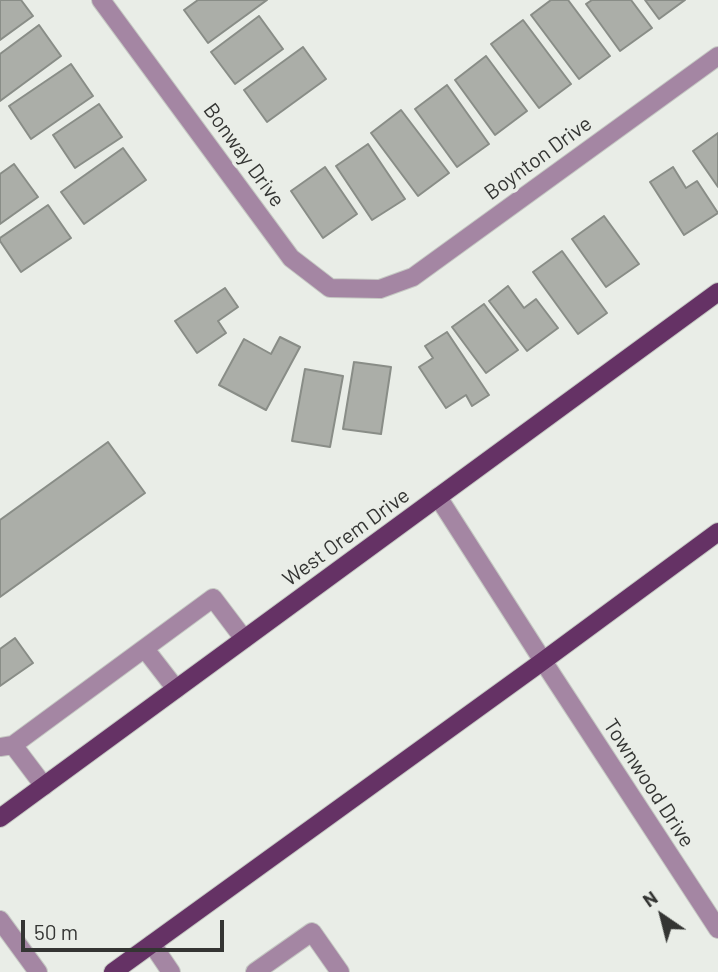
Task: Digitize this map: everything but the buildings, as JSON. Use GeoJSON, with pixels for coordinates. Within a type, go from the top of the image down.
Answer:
{"type":"FeatureCollection","features":[{"type":"Feature","properties":{"kind":"main road","name":"West Orem Drive"},"geometry":{"type":"LineString","coordinates":[[0,818],[718,292]]}},
{"type":"Feature","properties":{"kind":"main road"},"geometry":{"type":"LineString","coordinates":[[113,972],[543,662],[718,532]]}},
{"type":"Feature","properties":{"kind":"street","name":"Bonway Drive"},"geometry":{"type":"LineString","coordinates":[[101,0],[291,258],[330,288],[380,289]]}},
{"type":"Feature","properties":{"kind":"street","name":"Boynton Drive"},"geometry":{"type":"LineString","coordinates":[[380,289],[413,277],[718,56]]}},
{"type":"Feature","properties":{"kind":"street","name":"Townwood Drive"},"geometry":{"type":"LineString","coordinates":[[438,497],[718,929]]}},
{"type":"Feature","properties":{"kind":"street"},"geometry":{"type":"LineString","coordinates":[[44,786],[7,746],[145,649],[212,598],[244,639]]}},
{"type":"Feature","properties":{"kind":"street"},"geometry":{"type":"LineString","coordinates":[[145,649],[176,689]]}},
{"type":"Feature","properties":{"kind":"street"},"geometry":{"type":"LineString","coordinates":[[0,920],[38,972]]}},
{"type":"Feature","properties":{"kind":"street"},"geometry":{"type":"LineString","coordinates":[[255,972],[312,932],[340,972]]}},
{"type":"Feature","properties":{"kind":"street"},"geometry":{"type":"LineString","coordinates":[[152,944],[171,972]]}}]}
